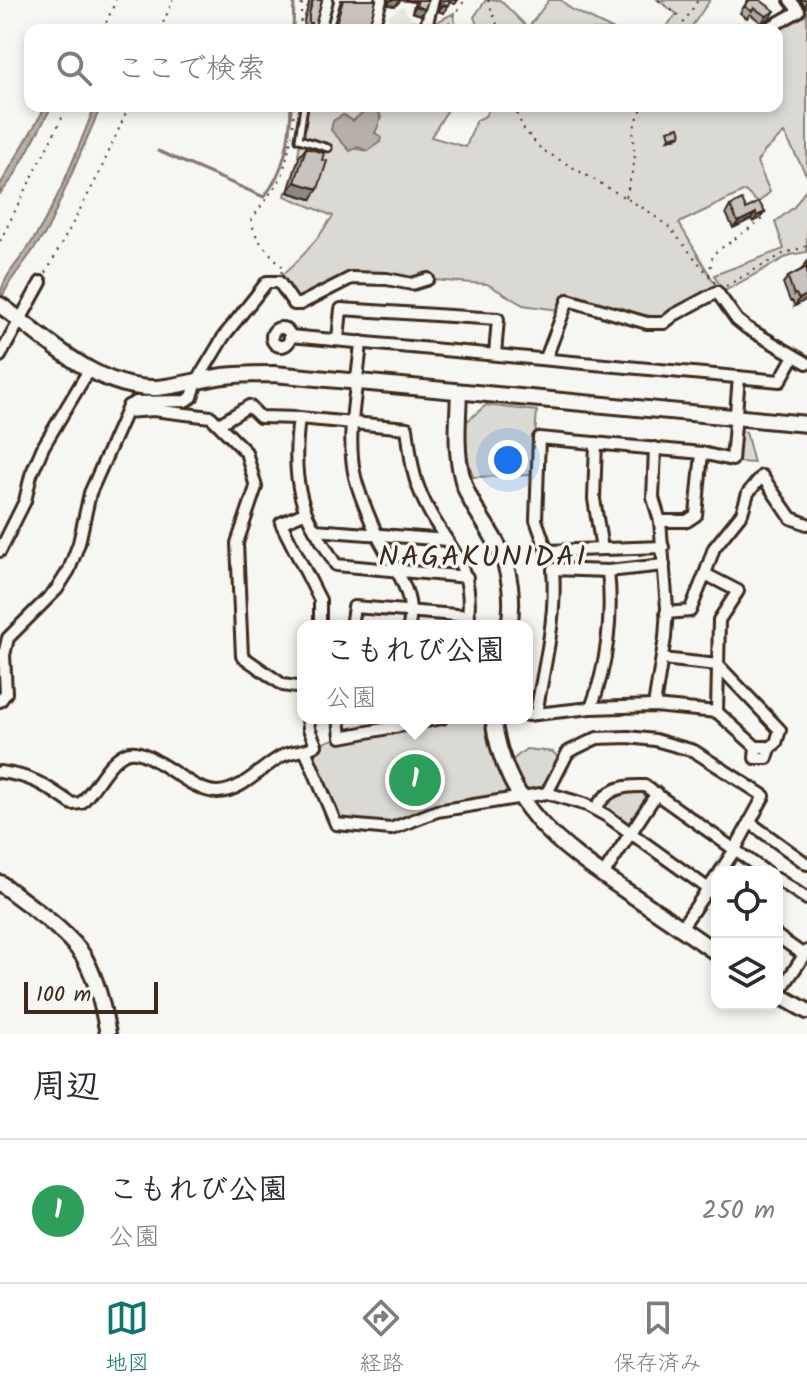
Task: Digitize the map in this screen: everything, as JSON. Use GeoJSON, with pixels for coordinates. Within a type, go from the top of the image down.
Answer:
{"type":"FeatureCollection","features":[{"type":"Feature","properties":{"kind":"street"},"geometry":{"type":"LineString","coordinates":[[321,24],[327,0]]}},
{"type":"Feature","properties":{"kind":"street"},"geometry":{"type":"LineString","coordinates":[[374,24],[381,0]]}},
{"type":"Feature","properties":{"kind":"street"},"geometry":{"type":"LineString","coordinates":[[427,24],[433,0]]}},
{"type":"Feature","properties":{"kind":"street"},"geometry":{"type":"LineString","coordinates":[[776,24],[799,11],[790,0]]}},
{"type":"Feature","properties":{"kind":"street"},"geometry":{"type":"LineString","coordinates":[[0,701],[6,693],[4,655],[8,638],[57,589],[69,570],[79,543],[90,493],[128,406],[136,402],[185,401],[192,397],[197,381],[236,321],[261,288],[273,280],[279,282],[294,304],[300,304],[351,278],[387,279],[412,284],[428,279]]}},
{"type":"Feature","properties":{"kind":"street"},"geometry":{"type":"LineString","coordinates":[[0,356],[41,282]]}},
{"type":"Feature","properties":{"kind":"street"},"geometry":{"type":"LineString","coordinates":[[546,358],[568,300],[647,323],[664,323],[718,291],[737,320],[807,363]]}},
{"type":"Feature","properties":{"kind":"street"},"geometry":{"type":"LineString","coordinates":[[0,305],[89,370],[108,379],[138,386],[155,388],[249,374],[358,381],[807,424]]}},
{"type":"Feature","properties":{"kind":"street"},"geometry":{"type":"LineString","coordinates":[[338,339],[341,309],[498,319],[495,354]]}},
{"type":"Feature","properties":{"kind":"street"},"geometry":{"type":"LineString","coordinates":[[290,336],[780,381],[794,356]]}},
{"type":"Feature","properties":{"kind":"street"},"geometry":{"type":"LineString","coordinates":[[361,342],[353,422],[355,474],[377,535],[410,599],[410,620]]}},
{"type":"Feature","properties":{"kind":"street"},"geometry":{"type":"LineString","coordinates":[[0,551],[25,501],[31,475],[43,447],[89,370]]}},
{"type":"Feature","properties":{"kind":"street"},"geometry":{"type":"LineString","coordinates":[[663,547],[547,551],[536,520],[539,438],[702,453],[732,460],[739,377]]}},
{"type":"Feature","properties":{"kind":"street"},"geometry":{"type":"LineString","coordinates":[[459,392],[457,431],[462,479],[503,561],[509,579],[510,620]]}},
{"type":"Feature","properties":{"kind":"street"},"geometry":{"type":"LineString","coordinates":[[219,424],[249,406],[260,417],[407,428],[419,491],[467,577],[468,620]]}},
{"type":"Feature","properties":{"kind":"street"},"geometry":{"type":"LineString","coordinates":[[126,412],[153,410],[211,417],[246,452],[256,487],[237,543],[242,656],[283,685],[297,687]]}},
{"type":"Feature","properties":{"kind":"street"},"geometry":{"type":"LineString","coordinates":[[299,418],[294,453],[304,513],[336,565],[467,577]]}},
{"type":"Feature","properties":{"kind":"street"},"geometry":{"type":"LineString","coordinates":[[596,443],[594,499],[602,549]]}},
{"type":"Feature","properties":{"kind":"street"},"geometry":{"type":"LineString","coordinates":[[654,706],[666,613],[663,547],[653,498],[655,448]]}},
{"type":"Feature","properties":{"kind":"street"},"geometry":{"type":"LineString","coordinates":[[660,521],[687,521],[696,515],[702,453]]}},
{"type":"Feature","properties":{"kind":"street"},"geometry":{"type":"LineString","coordinates":[[666,613],[690,611],[714,548],[742,513],[748,493],[762,476],[791,518],[807,524]]}},
{"type":"Feature","properties":{"kind":"street"},"geometry":{"type":"LineString","coordinates":[[304,513],[281,523],[320,600],[320,620]]}},
{"type":"Feature","properties":{"kind":"street"},"geometry":{"type":"LineString","coordinates":[[315,530],[447,540]]}},
{"type":"Feature","properties":{"kind":"street"},"geometry":{"type":"LineString","coordinates":[[533,709],[552,622],[553,569],[608,571],[664,565]]}},
{"type":"Feature","properties":{"kind":"street"},"geometry":{"type":"LineString","coordinates":[[591,708],[599,688],[607,642],[608,571]]}},
{"type":"Feature","properties":{"kind":"street"},"geometry":{"type":"LineString","coordinates":[[705,574],[738,591],[719,620],[717,712]]}},
{"type":"Feature","properties":{"kind":"street"},"geometry":{"type":"LineString","coordinates":[[352,620],[354,607],[462,620]]}},
{"type":"Feature","properties":{"kind":"street"},"geometry":{"type":"LineString","coordinates":[[533,714],[654,706],[717,712],[756,747],[755,756],[767,758],[768,749],[776,743],[780,730],[718,665],[662,659]]}},
{"type":"Feature","properties":{"kind":"street"},"geometry":{"type":"LineString","coordinates":[[0,772],[24,775],[72,804],[81,803],[117,759],[128,751],[141,752],[192,784],[218,792],[235,788],[281,756],[306,752],[316,745],[309,724]]}},
{"type":"Feature","properties":{"kind":"street"},"geometry":{"type":"LineString","coordinates":[[340,724],[341,737],[389,724]]}},
{"type":"Feature","properties":{"kind":"street"},"geometry":{"type":"LineString","coordinates":[[494,724],[506,770],[521,798],[561,845],[711,949]]}},
{"type":"Feature","properties":{"kind":"street"},"geometry":{"type":"LineString","coordinates":[[547,793],[568,752],[597,738],[655,740],[694,751],[764,796],[724,866]]}},
{"type":"Feature","properties":{"kind":"street"},"geometry":{"type":"LineString","coordinates":[[306,752],[336,824],[391,829],[437,811],[547,793],[595,809],[711,891]]}},
{"type":"Feature","properties":{"kind":"street"},"geometry":{"type":"LineString","coordinates":[[595,809],[610,791],[624,785],[645,786],[757,866]]}},
{"type":"Feature","properties":{"kind":"street"},"geometry":{"type":"LineString","coordinates":[[603,875],[657,793]]}},
{"type":"Feature","properties":{"kind":"street"},"geometry":{"type":"LineString","coordinates":[[749,822],[807,864]]}},
{"type":"Feature","properties":{"kind":"street"},"geometry":{"type":"LineString","coordinates":[[783,882],[805,893]]}},
{"type":"Feature","properties":{"kind":"street"},"geometry":{"type":"LineString","coordinates":[[0,883],[56,928],[83,956],[94,982],[108,1034]]}},
{"type":"Feature","properties":{"kind":"street"},"geometry":{"type":"LineString","coordinates":[[681,928],[711,894]]}},
{"type":"Feature","properties":{"kind":"street"},"geometry":{"type":"LineString","coordinates":[[780,938],[806,953],[783,987]]}},
{"type":"Feature","properties":{"kind":"street"},"geometry":{"type":"LineString","coordinates":[[783,997],[807,1011]]}},
{"type":"Feature","properties":{"kind":"lane"},"geometry":{"type":"LineString","coordinates":[[303,112],[299,139],[328,148]]}},
{"type":"Feature","properties":{"kind":"path"},"geometry":{"type":"LineString","coordinates":[[106,24],[116,0]]}},
{"type":"Feature","properties":{"kind":"path"},"geometry":{"type":"LineString","coordinates":[[163,24],[173,0]]}},
{"type":"Feature","properties":{"kind":"path"},"geometry":{"type":"LineString","coordinates":[[300,24],[302,0]]}},
{"type":"Feature","properties":{"kind":"path"},"geometry":{"type":"LineString","coordinates":[[448,24],[465,0]]}},
{"type":"Feature","properties":{"kind":"path"},"geometry":{"type":"LineString","coordinates":[[488,0],[497,24]]}},
{"type":"Feature","properties":{"kind":"path"},"geometry":{"type":"LineString","coordinates":[[658,0],[684,20]]}},
{"type":"Feature","properties":{"kind":"path"},"geometry":{"type":"LineString","coordinates":[[682,24],[698,0]]}},
{"type":"Feature","properties":{"kind":"path"},"geometry":{"type":"LineString","coordinates":[[0,241],[65,112]]}},
{"type":"Feature","properties":{"kind":"path"},"geometry":{"type":"LineString","coordinates":[[41,282],[99,174],[126,112]]}},
{"type":"Feature","properties":{"kind":"path"},"geometry":{"type":"LineString","coordinates":[[273,280],[284,268],[263,245],[252,226],[252,219],[282,177],[294,112]]}},
{"type":"Feature","properties":{"kind":"path"},"geometry":{"type":"LineString","coordinates":[[516,112],[523,128],[541,149],[626,198],[670,228],[709,275],[718,291],[783,254],[807,246]]}},
{"type":"Feature","properties":{"kind":"path"},"geometry":{"type":"LineString","coordinates":[[626,198],[635,160],[633,136],[641,112]]}},
{"type":"Feature","properties":{"kind":"path"},"geometry":{"type":"LineString","coordinates":[[709,275],[713,254],[763,219]]}},
{"type":"Feature","properties":{"kind":"shaded area"},"geometry":{"type":"Polygon","coordinates":[[[486,0],[500,0],[524,24],[477,24],[474,17],[486,0]]]}},
{"type":"Feature","properties":{"kind":"shaded area"},"geometry":{"type":"Polygon","coordinates":[[[549,0],[561,0],[571,9],[602,24],[531,24],[549,0]]]}},
{"type":"Feature","properties":{"kind":"shaded area"},"geometry":{"type":"Polygon","coordinates":[[[658,0],[710,0],[693,24],[668,24],[677,14],[658,0]]]}},
{"type":"Feature","properties":{"kind":"shaded area"},"geometry":{"type":"Polygon","coordinates":[[[403,6],[413,21],[393,24],[388,16],[403,6]]]}},
{"type":"Feature","properties":{"kind":"shaded area"},"geometry":{"type":"Polygon","coordinates":[[[807,11],[807,176],[784,133],[757,162],[770,192],[758,203],[745,191],[679,223],[716,286],[662,317],[642,315],[565,293],[558,310],[523,305],[487,284],[432,280],[415,282],[352,277],[298,302],[274,280],[298,260],[333,216],[285,196],[286,192],[312,199],[322,171],[319,161],[298,156],[300,141],[330,150],[331,147],[305,137],[307,112],[363,112],[353,121],[345,115],[331,130],[348,147],[367,151],[380,142],[375,133],[381,117],[379,112],[446,112],[431,137],[466,147],[476,121],[487,112],[783,112],[783,24],[807,11]]]}},
{"type":"Feature","properties":{"kind":"shaded area"},"geometry":{"type":"Polygon","coordinates":[[[454,13],[455,24],[433,24],[454,13]]]}},
{"type":"Feature","properties":{"kind":"shaded area"},"geometry":{"type":"Polygon","coordinates":[[[43,112],[49,112],[13,178],[0,194],[0,185],[43,112]]]}},
{"type":"Feature","properties":{"kind":"shaded area"},"geometry":{"type":"Polygon","coordinates":[[[93,112],[98,112],[47,231],[0,301],[5,281],[36,235],[93,112]]]}},
{"type":"Feature","properties":{"kind":"shaded area"},"geometry":{"type":"Polygon","coordinates":[[[363,112],[379,112],[375,133],[381,137],[380,142],[367,151],[358,147],[350,151],[331,130],[333,121],[343,115],[353,121],[363,112]]]}},
{"type":"Feature","properties":{"kind":"shaded area"},"geometry":{"type":"Polygon","coordinates":[[[807,188],[807,252],[790,255],[723,292],[714,275],[784,249],[775,222],[794,207],[807,188]]]}},
{"type":"Feature","properties":{"kind":"shaded area"},"geometry":{"type":"Polygon","coordinates":[[[486,405],[537,411],[532,475],[473,477],[466,452],[466,422],[486,405]]]}},
{"type":"Feature","properties":{"kind":"shaded area"},"geometry":{"type":"Polygon","coordinates":[[[740,431],[746,432],[754,463],[738,462],[740,431]]]}},
{"type":"Feature","properties":{"kind":"shaded area"},"geometry":{"type":"Polygon","coordinates":[[[495,724],[521,798],[480,802],[391,829],[336,824],[306,752],[336,738],[390,726],[495,724]]]}},
{"type":"Feature","properties":{"kind":"shaded area"},"geometry":{"type":"Polygon","coordinates":[[[526,749],[553,752],[559,758],[544,790],[527,796],[510,762],[526,749]]]}},
{"type":"Feature","properties":{"kind":"shaded area"},"geometry":{"type":"Polygon","coordinates":[[[624,785],[657,793],[631,832],[595,809],[624,785]]]}},
{"type":"Feature","properties":{"kind":"building"},"geometry":{"type":"Polygon","coordinates":[[[313,0],[322,0],[316,24],[309,23],[313,0]]]}},
{"type":"Feature","properties":{"kind":"building"},"geometry":{"type":"Polygon","coordinates":[[[343,0],[376,0],[370,24],[336,24],[343,0]]]}},
{"type":"Feature","properties":{"kind":"building"},"geometry":{"type":"Polygon","coordinates":[[[418,0],[428,0],[425,9],[416,6],[418,0]]]}},
{"type":"Feature","properties":{"kind":"building"},"geometry":{"type":"Polygon","coordinates":[[[749,0],[760,0],[775,11],[766,16],[754,8],[752,11],[745,7],[749,0]]]}},
{"type":"Feature","properties":{"kind":"building"},"geometry":{"type":"Polygon","coordinates":[[[679,127],[681,134],[670,137],[668,130],[679,127]]]}},
{"type":"Feature","properties":{"kind":"building"},"geometry":{"type":"Polygon","coordinates":[[[306,148],[324,153],[322,160],[327,161],[318,189],[295,182],[306,148]]]}},
{"type":"Feature","properties":{"kind":"building"},"geometry":{"type":"Polygon","coordinates":[[[742,200],[746,209],[759,202],[765,212],[738,222],[730,206],[742,200]]]}},
{"type":"Feature","properties":{"kind":"building"},"geometry":{"type":"Polygon","coordinates":[[[807,267],[807,295],[799,299],[794,295],[788,277],[807,267]]]}},
{"type":"Feature","properties":{"kind":"waterway"},"geometry":{"type":"LineString","coordinates":[[293,24],[294,0]]}},
{"type":"Feature","properties":{"kind":"waterway"},"geometry":{"type":"LineString","coordinates":[[158,151],[264,197],[277,176],[285,154],[290,112]]}},
{"type":"Feature","properties":{"kind":"place","name":"こもれび公園"},"geometry":{"type":"Point","coordinates":[415,780]}},
{"type":"Feature","properties":{"kind":"district","name":"NAGAKUNIDAI"},"geometry":{"type":"Point","coordinates":[483,556]}}]}
